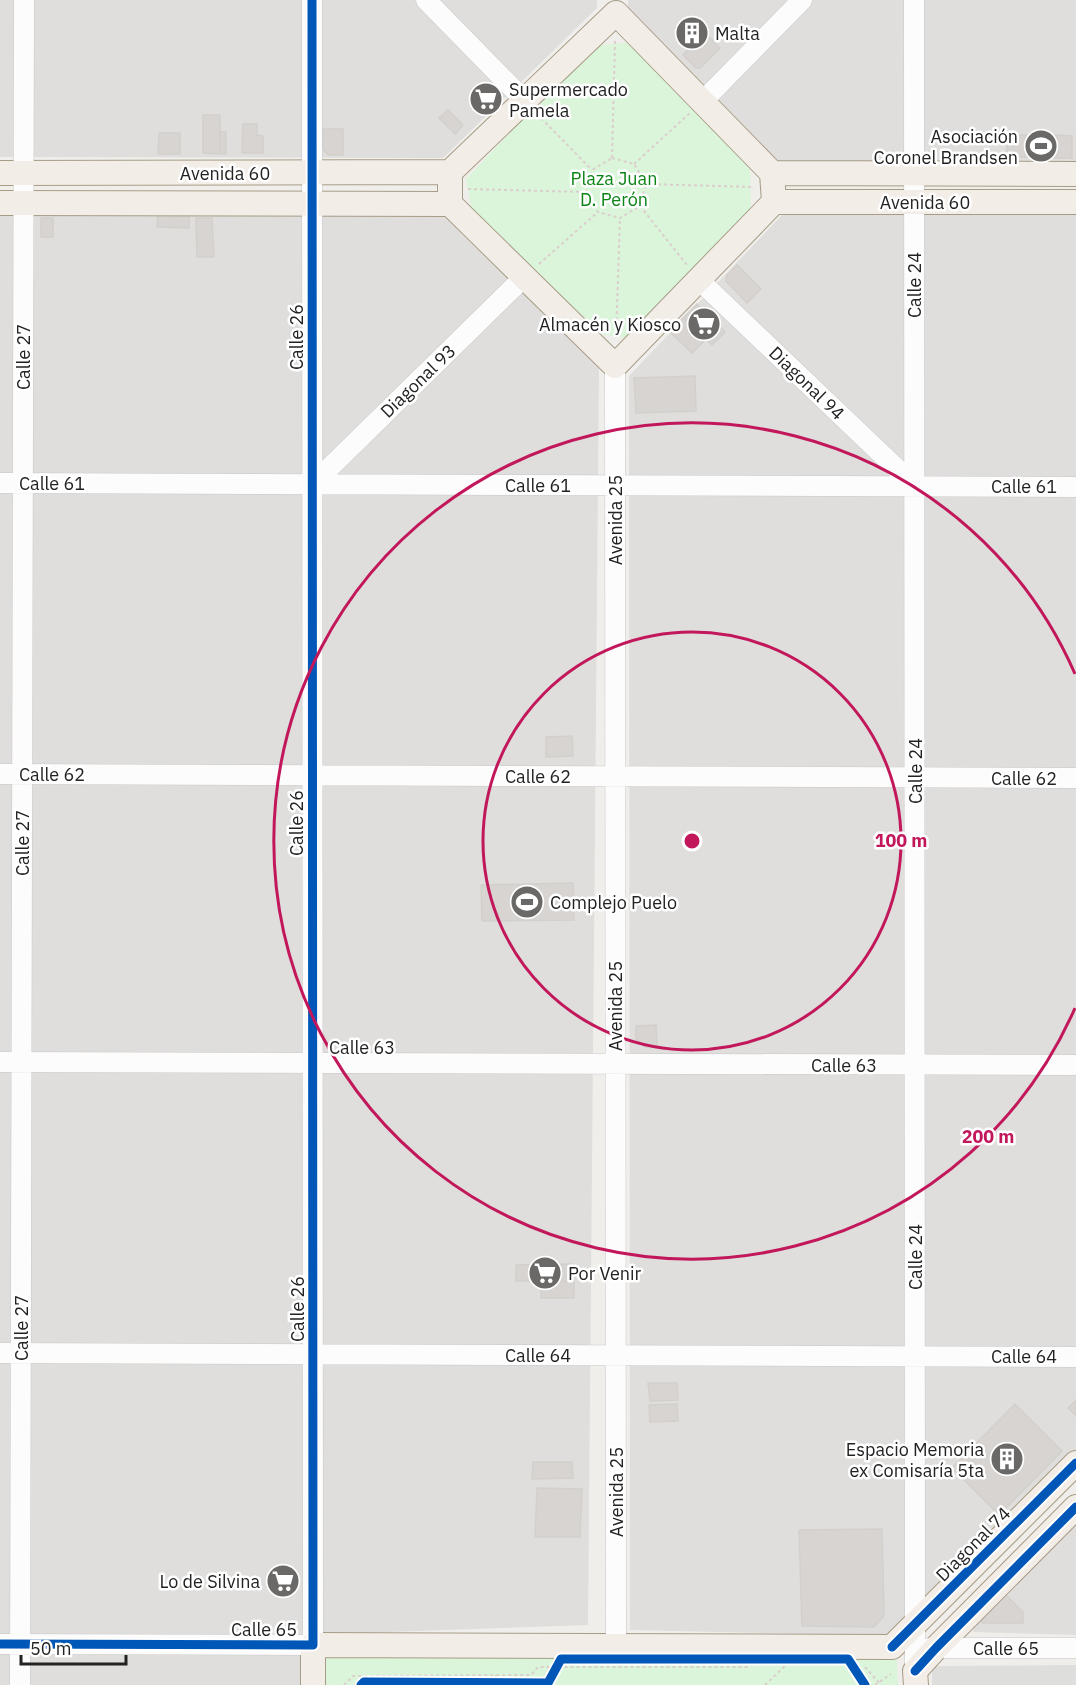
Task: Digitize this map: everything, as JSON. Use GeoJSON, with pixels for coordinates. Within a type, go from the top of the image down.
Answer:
{"type":"FeatureCollection","features":[{"type":"Feature","properties":{"kind":"main road"},"geometry":{"type":"LineString","coordinates":[[616,6],[702,102],[773,188],[698,279],[615,366],[524,278],[450,188],[525,101],[616,6]]}},
{"type":"Feature","properties":{"kind":"main road","name":"Avenida 60"},"geometry":{"type":"LineString","coordinates":[[12,173],[312,172],[450,188]]}},
{"type":"Feature","properties":{"kind":"main road","name":"Avenida 60"},"geometry":{"type":"LineString","coordinates":[[773,188],[914,174],[1076,174]]}},
{"type":"Feature","properties":{"kind":"main road","name":"Avenida 60"},"geometry":{"type":"LineString","coordinates":[[12,203],[312,204],[450,188]]}},
{"type":"Feature","properties":{"kind":"main road","name":"Avenida 60"},"geometry":{"type":"LineString","coordinates":[[773,188],[914,201],[1076,202]]}},
{"type":"Feature","properties":{"kind":"main road","name":"Diagonal 74"},"geometry":{"type":"LineString","coordinates":[[915,1654],[1076,1463]]}},
{"type":"Feature","properties":{"kind":"main road"},"geometry":{"type":"LineString","coordinates":[[915,1654],[1076,1507]]}},
{"type":"Feature","properties":{"kind":"main road","name":"Calle 65"},"geometry":{"type":"LineString","coordinates":[[313,1645],[616,1646],[915,1654]]}},
{"type":"Feature","properties":{"kind":"main road","name":"Calle 26"},"geometry":{"type":"LineString","coordinates":[[312,1685],[313,1645]]}},
{"type":"Feature","properties":{"kind":"street","name":"Calle 27"},"geometry":{"type":"LineString","coordinates":[[20,1685],[23,483],[12,173],[24,0]]}},
{"type":"Feature","properties":{"kind":"street","name":"Calle 26"},"geometry":{"type":"LineString","coordinates":[[312,0],[313,1645]]}},
{"type":"Feature","properties":{"kind":"street"},"geometry":{"type":"LineString","coordinates":[[426,0],[525,101]]}},
{"type":"Feature","properties":{"kind":"street"},"geometry":{"type":"LineString","coordinates":[[702,102],[802,0]]}},
{"type":"Feature","properties":{"kind":"street","name":"Calle 24"},"geometry":{"type":"LineString","coordinates":[[914,0],[915,1654]]}},
{"type":"Feature","properties":{"kind":"street","name":"Diagonal 93"},"geometry":{"type":"LineString","coordinates":[[312,484],[524,278]]}},
{"type":"Feature","properties":{"kind":"street","name":"Diagonal 94"},"geometry":{"type":"LineString","coordinates":[[698,279],[915,486]]}},
{"type":"Feature","properties":{"kind":"street","name":"Avenida 25"},"geometry":{"type":"LineString","coordinates":[[615,366],[616,1646]]}},
{"type":"Feature","properties":{"kind":"street","name":"Calle 61"},"geometry":{"type":"LineString","coordinates":[[0,483],[1076,487]]}},
{"type":"Feature","properties":{"kind":"street","name":"Calle 62"},"geometry":{"type":"LineString","coordinates":[[0,774],[1076,778]]}},
{"type":"Feature","properties":{"kind":"street","name":"Calle 63"},"geometry":{"type":"LineString","coordinates":[[0,1062],[1076,1065]]}},
{"type":"Feature","properties":{"kind":"street","name":"Calle 64"},"geometry":{"type":"LineString","coordinates":[[0,1353],[1076,1357]]}},
{"type":"Feature","properties":{"kind":"street","name":"Calle 65"},"geometry":{"type":"LineString","coordinates":[[0,1644],[313,1645]]}},
{"type":"Feature","properties":{"kind":"street","name":"Calle 65"},"geometry":{"type":"LineString","coordinates":[[915,1654],[1076,1648]]}},
{"type":"Feature","properties":{"kind":"path"},"geometry":{"type":"LineString","coordinates":[[612,158],[616,6]]}},
{"type":"Feature","properties":{"kind":"path"},"geometry":{"type":"LineString","coordinates":[[525,101],[592,170]]}},
{"type":"Feature","properties":{"kind":"path"},"geometry":{"type":"LineString","coordinates":[[634,164],[702,102]]}},
{"type":"Feature","properties":{"kind":"path"},"geometry":{"type":"LineString","coordinates":[[612,158],[634,164],[646,184],[640,206],[620,218],[598,212],[586,192],[592,170],[612,158]]}},
{"type":"Feature","properties":{"kind":"path"},"geometry":{"type":"LineString","coordinates":[[646,184],[773,188]]}},
{"type":"Feature","properties":{"kind":"path"},"geometry":{"type":"LineString","coordinates":[[450,188],[586,192]]}},
{"type":"Feature","properties":{"kind":"path"},"geometry":{"type":"LineString","coordinates":[[640,206],[698,279]]}},
{"type":"Feature","properties":{"kind":"path"},"geometry":{"type":"LineString","coordinates":[[524,278],[598,212]]}},
{"type":"Feature","properties":{"kind":"path"},"geometry":{"type":"LineString","coordinates":[[615,366],[620,218]]}},
{"type":"Feature","properties":{"kind":"path"},"geometry":{"type":"LineString","coordinates":[[554,1671],[561,1659],[758,1659]]}},
{"type":"Feature","properties":{"kind":"path"},"geometry":{"type":"LineString","coordinates":[[772,1667],[782,1663],[794,1663]]}},
{"type":"Feature","properties":{"kind":"path"},"geometry":{"type":"LineString","coordinates":[[765,1685],[782,1663]]}},
{"type":"Feature","properties":{"kind":"path"},"geometry":{"type":"LineString","coordinates":[[361,1685],[364,1682],[497,1681],[531,1674],[538,1667],[554,1671],[748,1667]]}},
{"type":"Feature","properties":{"kind":"path"},"geometry":{"type":"LineString","coordinates":[[854,1667],[859,1676]]}},
{"type":"Feature","properties":{"kind":"path"},"geometry":{"type":"LineString","coordinates":[[865,1667],[880,1684]]}},
{"type":"Feature","properties":{"kind":"path"},"geometry":{"type":"LineString","coordinates":[[875,1685],[880,1684],[891,1674]]}},
{"type":"Feature","properties":{"kind":"path"},"geometry":{"type":"LineString","coordinates":[[344,1685],[353,1676],[538,1683]]}},
{"type":"Feature","properties":{"kind":"shaded area"},"geometry":{"type":"Polygon","coordinates":[[[0,0],[597,0],[597,8],[443,158],[0,157],[0,0]]]}},
{"type":"Feature","properties":{"kind":"shaded area"},"geometry":{"type":"Polygon","coordinates":[[[628,0],[1076,0],[1076,161],[778,161],[628,10],[628,0]]]}},
{"type":"Feature","properties":{"kind":"shaded area"},"geometry":{"type":"Polygon","coordinates":[[[0,214],[441,214],[599,368],[588,1625],[302,1635],[300,1685],[0,1685],[0,214]]]}},
{"type":"Feature","properties":{"kind":"shaded area"},"geometry":{"type":"Polygon","coordinates":[[[1076,214],[1076,1451],[888,1636],[630,1630],[629,376],[782,215],[1076,214]]]}},
{"type":"Feature","properties":{"kind":"shaded area"},"geometry":{"type":"Polygon","coordinates":[[[1076,1517],[1076,1635],[973,1632],[976,1617],[1076,1517]]]}},
{"type":"Feature","properties":{"kind":"shaded area"},"geometry":{"type":"Polygon","coordinates":[[[1076,1665],[1076,1685],[932,1685],[932,1666],[1076,1665]]]}},
{"type":"Feature","properties":{"kind":"green space","name":"Plaza Juan D. Perón"},"geometry":{"type":"Polygon","coordinates":[[[633,42],[750,165],[751,210],[630,339],[595,333],[472,214],[466,179],[592,46],[633,42]]]}},
{"type":"Feature","properties":{"kind":"green space"},"geometry":{"type":"Polygon","coordinates":[[[322,1655],[897,1658],[898,1685],[322,1685],[322,1655]]]}},
{"type":"Feature","properties":{"kind":"building","name":"Malta"},"geometry":{"type":"Polygon","coordinates":[[[693,20],[705,33],[691,47],[679,34],[693,20]]]}},
{"type":"Feature","properties":{"kind":"building"},"geometry":{"type":"Polygon","coordinates":[[[705,33],[720,48],[700,68],[696,68],[683,55],[705,33]]]}},
{"type":"Feature","properties":{"kind":"building"},"geometry":{"type":"Polygon","coordinates":[[[448,110],[463,125],[455,134],[439,118],[448,110]]]}},
{"type":"Feature","properties":{"kind":"building"},"geometry":{"type":"Polygon","coordinates":[[[203,115],[220,115],[220,154],[203,153],[203,115]]]}},
{"type":"Feature","properties":{"kind":"building"},"geometry":{"type":"Polygon","coordinates":[[[243,124],[257,124],[257,135],[263,136],[263,153],[242,153],[243,124]]]}},
{"type":"Feature","properties":{"kind":"building"},"geometry":{"type":"Polygon","coordinates":[[[323,129],[343,129],[343,155],[328,155],[323,149],[323,129]]]}},
{"type":"Feature","properties":{"kind":"building"},"geometry":{"type":"Polygon","coordinates":[[[220,132],[226,132],[226,154],[220,154],[220,132]]]}},
{"type":"Feature","properties":{"kind":"building"},"geometry":{"type":"Polygon","coordinates":[[[159,133],[180,133],[180,154],[158,154],[159,133]]]}},
{"type":"Feature","properties":{"kind":"building"},"geometry":{"type":"Polygon","coordinates":[[[1007,135],[1025,135],[1025,157],[1007,157],[1007,135]]]}},
{"type":"Feature","properties":{"kind":"building","name":"Asociación Coronel Brandsen"},"geometry":{"type":"Polygon","coordinates":[[[1025,135],[1057,135],[1057,158],[1025,157],[1025,135]]]}},
{"type":"Feature","properties":{"kind":"building"},"geometry":{"type":"Polygon","coordinates":[[[1057,135],[1072,136],[1072,158],[1057,158],[1057,135]]]}},
{"type":"Feature","properties":{"kind":"building"},"geometry":{"type":"Polygon","coordinates":[[[182,213],[189,214],[189,228],[157,227],[158,215],[180,216],[182,213]]]}},
{"type":"Feature","properties":{"kind":"building"},"geometry":{"type":"Polygon","coordinates":[[[41,218],[53,218],[53,237],[41,237],[41,218]]]}},
{"type":"Feature","properties":{"kind":"building"},"geometry":{"type":"Polygon","coordinates":[[[196,218],[212,218],[214,257],[197,257],[196,218]]]}},
{"type":"Feature","properties":{"kind":"building"},"geometry":{"type":"Polygon","coordinates":[[[737,265],[761,289],[747,303],[726,281],[727,275],[737,265]]]}},
{"type":"Feature","properties":{"kind":"building","name":"Almacén y Kiosco"},"geometry":{"type":"Polygon","coordinates":[[[697,304],[725,332],[712,345],[684,317],[697,304]]]}},
{"type":"Feature","properties":{"kind":"building"},"geometry":{"type":"Polygon","coordinates":[[[684,317],[706,339],[692,353],[670,332],[684,317]]]}},
{"type":"Feature","properties":{"kind":"building"},"geometry":{"type":"Polygon","coordinates":[[[695,376],[696,411],[636,413],[634,378],[695,376]]]}},
{"type":"Feature","properties":{"kind":"building"},"geometry":{"type":"Polygon","coordinates":[[[572,736],[573,756],[546,757],[546,737],[572,736]]]}},
{"type":"Feature","properties":{"kind":"building","name":"Complejo Puelo"},"geometry":{"type":"Polygon","coordinates":[[[573,883],[574,920],[482,921],[481,885],[573,883]]]}},
{"type":"Feature","properties":{"kind":"building"},"geometry":{"type":"Polygon","coordinates":[[[656,1025],[657,1048],[645,1047],[636,1039],[636,1026],[656,1025]]]}},
{"type":"Feature","properties":{"kind":"building","name":"Por Venir"},"geometry":{"type":"Polygon","coordinates":[[[573,1264],[574,1281],[516,1281],[516,1265],[573,1264]]]}},
{"type":"Feature","properties":{"kind":"building"},"geometry":{"type":"Polygon","coordinates":[[[541,1281],[574,1281],[574,1298],[541,1298],[541,1281]]]}},
{"type":"Feature","properties":{"kind":"building"},"geometry":{"type":"Polygon","coordinates":[[[648,1383],[677,1383],[678,1400],[650,1401],[648,1383]]]}},
{"type":"Feature","properties":{"kind":"building"},"geometry":{"type":"Polygon","coordinates":[[[1076,1400],[1076,1416],[1068,1408],[1076,1400]]]}},
{"type":"Feature","properties":{"kind":"building"},"geometry":{"type":"Polygon","coordinates":[[[677,1404],[678,1421],[650,1422],[649,1405],[677,1404]]]}},
{"type":"Feature","properties":{"kind":"building","name":"Espacio Memoria ex Comisaría 5ta"},"geometry":{"type":"Polygon","coordinates":[[[1015,1404],[1062,1451],[999,1515],[952,1468],[1015,1404]]]}},
{"type":"Feature","properties":{"kind":"building"},"geometry":{"type":"Polygon","coordinates":[[[533,1462],[572,1462],[573,1478],[532,1479],[533,1462]]]}},
{"type":"Feature","properties":{"kind":"building"},"geometry":{"type":"Polygon","coordinates":[[[537,1488],[582,1489],[580,1537],[535,1537],[537,1488]]]}},
{"type":"Feature","properties":{"kind":"building"},"geometry":{"type":"Polygon","coordinates":[[[882,1529],[884,1616],[874,1627],[802,1626],[799,1530],[882,1529]]]}},
{"type":"Feature","properties":{"kind":"building"},"geometry":{"type":"Polygon","coordinates":[[[1001,1590],[1023,1612],[1023,1623],[982,1623],[982,1609],[1001,1590]]]}},
{"type":"Feature","properties":{"kind":"cycle path"},"geometry":{"type":"LineString","coordinates":[[0,1644],[313,1645],[312,0]]}},
{"type":"Feature","properties":{"kind":"cycle path"},"geometry":{"type":"LineString","coordinates":[[892,1647],[1076,1463]]}},
{"type":"Feature","properties":{"kind":"cycle path"},"geometry":{"type":"LineString","coordinates":[[915,1671],[1076,1507]]}},
{"type":"Feature","properties":{"kind":"cycle path"},"geometry":{"type":"LineString","coordinates":[[361,1685],[364,1682],[548,1683],[561,1659],[848,1659],[865,1685]]}},
{"type":"Feature","properties":{"kind":"place","name":"Malta"},"geometry":{"type":"Point","coordinates":[692,33]}},
{"type":"Feature","properties":{"kind":"place","name":"Supermercado Pamela"},"geometry":{"type":"Point","coordinates":[486,99]}},
{"type":"Feature","properties":{"kind":"place","name":"Asociación Coronel Brandsen"},"geometry":{"type":"Point","coordinates":[1041,146]}},
{"type":"Feature","properties":{"kind":"place","name":"Almacén y Kiosco"},"geometry":{"type":"Point","coordinates":[704,324]}},
{"type":"Feature","properties":{"kind":"place","name":"Complejo Puelo"},"geometry":{"type":"Point","coordinates":[527,902]}},
{"type":"Feature","properties":{"kind":"place","name":"Por Venir"},"geometry":{"type":"Point","coordinates":[545,1273]}},
{"type":"Feature","properties":{"kind":"place","name":"Espacio Memoria ex Comisaría 5ta"},"geometry":{"type":"Point","coordinates":[1007,1459]}},
{"type":"Feature","properties":{"kind":"place","name":"Lo de Silvina"},"geometry":{"type":"Point","coordinates":[283,1581]}}]}
